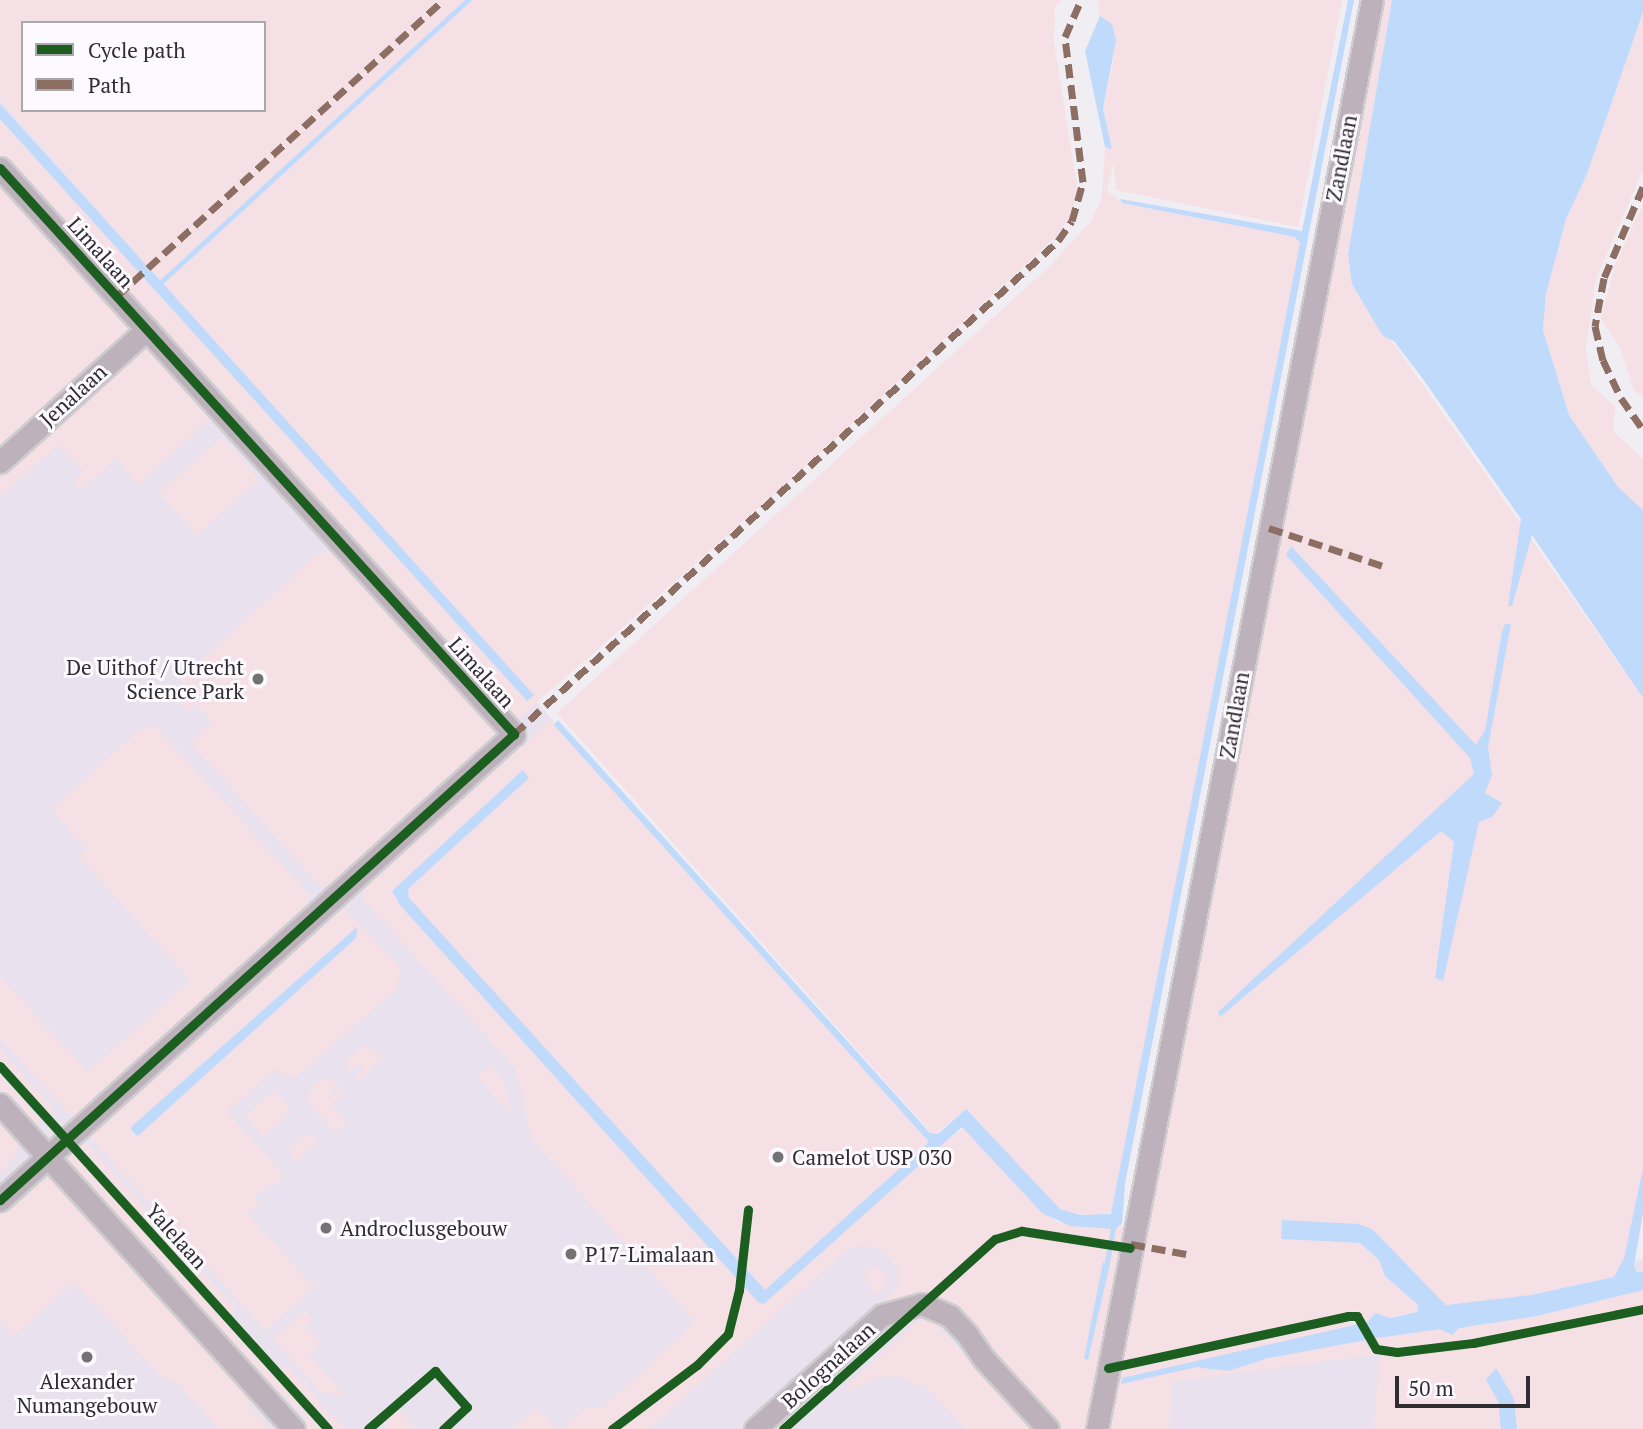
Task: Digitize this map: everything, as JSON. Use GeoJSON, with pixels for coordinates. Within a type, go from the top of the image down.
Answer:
{"type":"FeatureCollection","features":[{"type":"Feature","properties":{"kind":"street","name":"Zandlaan"},"geometry":{"type":"LineString","coordinates":[[1097,1429],[1372,0]]}},
{"type":"Feature","properties":{"kind":"street","name":"Limalaan"},"geometry":{"type":"LineString","coordinates":[[0,168],[514,734],[48,1157]]}},
{"type":"Feature","properties":{"kind":"street","name":"Jenalaan"},"geometry":{"type":"LineString","coordinates":[[0,462],[147,329]]}},
{"type":"Feature","properties":{"kind":"street","name":"Yalelaan"},"geometry":{"type":"LineString","coordinates":[[0,1104],[294,1429]]}},
{"type":"Feature","properties":{"kind":"street"},"geometry":{"type":"LineString","coordinates":[[0,1200],[48,1157]]}},
{"type":"Feature","properties":{"kind":"street","name":"Bolognalaan"},"geometry":{"type":"LineString","coordinates":[[755,1429],[882,1315],[922,1304],[950,1316],[968,1334],[984,1359],[1048,1429]]}},
{"type":"Feature","properties":{"kind":"shaded area"},"geometry":{"type":"Polygon","coordinates":[[[0,0],[1062,0],[1055,6],[1054,42],[1078,192],[1068,221],[1055,238],[769,499],[517,720],[510,720],[0,156],[0,119],[166,303],[195,320],[0,98],[0,0]]]}},
{"type":"Feature","properties":{"kind":"shaded area"},"geometry":{"type":"Polygon","coordinates":[[[1098,0],[1342,0],[1298,227],[1116,190],[1114,161],[1107,191],[1122,203],[1295,237],[1300,243],[1113,1211],[1099,1216],[1067,1212],[1055,1205],[966,1109],[934,1136],[557,713],[1050,266],[1091,221],[1102,198],[1105,147],[1112,148],[1103,109],[1114,57],[1112,24],[1100,16],[1098,0]]]}},
{"type":"Feature","properties":{"kind":"shaded area"},"geometry":{"type":"Polygon","coordinates":[[[1384,0],[1392,0],[1348,254],[1352,284],[1643,698],[1643,1168],[1624,1258],[1614,1277],[1531,1295],[1446,1305],[1372,1229],[1283,1220],[1281,1239],[1360,1243],[1379,1260],[1385,1276],[1418,1305],[1417,1312],[1366,1323],[1357,1311],[1126,1360],[1118,1354],[1176,1047],[1384,0]]]}},
{"type":"Feature","properties":{"kind":"shaded area"},"geometry":{"type":"Polygon","coordinates":[[[1643,12],[1643,170],[1596,279],[1586,348],[1591,385],[1615,406],[1613,431],[1643,459],[1643,510],[1618,487],[1569,415],[1543,330],[1546,294],[1566,219],[1587,174],[1643,12]]]}},
{"type":"Feature","properties":{"kind":"shaded area","name":"De Uithof / Utrecht Science Park"},"geometry":{"type":"Polygon","coordinates":[[[0,99],[1132,1371],[1471,1308],[1643,1259],[1643,1429],[0,1429],[0,99]]]}},
{"type":"Feature","properties":{"kind":"shaded area"},"geometry":{"type":"Polygon","coordinates":[[[0,181],[131,327],[129,336],[0,453],[0,181]]]}},
{"type":"Feature","properties":{"kind":"shaded area"},"geometry":{"type":"Polygon","coordinates":[[[1643,204],[1643,397],[1633,389],[1620,347],[1601,319],[1615,265],[1643,204]]]}},
{"type":"Feature","properties":{"kind":"shaded area"},"geometry":{"type":"Polygon","coordinates":[[[140,348],[155,351],[210,419],[139,484],[116,459],[82,490],[73,481],[83,471],[58,445],[0,496],[0,474],[140,348]]]}},
{"type":"Feature","properties":{"kind":"shaded area"},"geometry":{"type":"Polygon","coordinates":[[[222,437],[259,480],[196,535],[159,492],[222,437]]]}},
{"type":"Feature","properties":{"kind":"shaded area"},"geometry":{"type":"Polygon","coordinates":[[[329,551],[339,555],[495,728],[494,741],[332,887],[321,886],[309,874],[191,743],[212,721],[196,705],[189,711],[179,700],[190,690],[180,679],[317,554],[329,551]]]}},
{"type":"Feature","properties":{"kind":"shaded area"},"geometry":{"type":"Polygon","coordinates":[[[550,719],[935,1149],[965,1127],[1057,1222],[1092,1228],[1129,1227],[1091,1429],[1059,1429],[958,1314],[875,1311],[897,1288],[898,1268],[883,1251],[868,1246],[848,1249],[649,1429],[563,1429],[587,1407],[601,1409],[695,1322],[531,1138],[516,1069],[364,900],[361,891],[364,882],[516,744],[525,745],[550,719]]]}},
{"type":"Feature","properties":{"kind":"shaded area"},"geometry":{"type":"Polygon","coordinates":[[[154,725],[307,892],[311,906],[75,1120],[0,1038],[0,977],[88,1072],[190,980],[79,857],[86,850],[52,809],[136,732],[154,725]]]}},
{"type":"Feature","properties":{"kind":"shaded area"},"geometry":{"type":"Polygon","coordinates":[[[344,909],[401,968],[398,987],[296,1078],[274,1070],[230,1109],[231,1117],[283,1174],[276,1187],[272,1184],[254,1197],[259,1203],[247,1214],[314,1287],[266,1331],[86,1133],[327,914],[344,909]]]}},
{"type":"Feature","properties":{"kind":"shaded area"},"geometry":{"type":"Polygon","coordinates":[[[365,1044],[384,1057],[358,1081],[355,1078],[363,1069],[358,1064],[349,1072],[345,1062],[365,1044]]]}},
{"type":"Feature","properties":{"kind":"shaded area"},"geometry":{"type":"Polygon","coordinates":[[[0,1049],[54,1109],[49,1114],[0,1059],[0,1049]]]}},
{"type":"Feature","properties":{"kind":"shaded area"},"geometry":{"type":"Polygon","coordinates":[[[459,1057],[478,1077],[490,1066],[503,1080],[511,1114],[459,1057]]]}},
{"type":"Feature","properties":{"kind":"shaded area"},"geometry":{"type":"Polygon","coordinates":[[[0,1075],[41,1120],[35,1126],[0,1089],[0,1075]]]}},
{"type":"Feature","properties":{"kind":"shaded area"},"geometry":{"type":"Polygon","coordinates":[[[326,1077],[339,1082],[329,1091],[334,1096],[344,1088],[347,1091],[331,1105],[347,1122],[335,1133],[306,1099],[314,1085],[326,1077]]]}},
{"type":"Feature","properties":{"kind":"shaded area"},"geometry":{"type":"Polygon","coordinates":[[[274,1090],[292,1110],[263,1136],[245,1116],[274,1090]]]}},
{"type":"Feature","properties":{"kind":"shaded area"},"geometry":{"type":"Polygon","coordinates":[[[0,1117],[19,1139],[16,1156],[0,1173],[0,1117]]]}},
{"type":"Feature","properties":{"kind":"shaded area"},"geometry":{"type":"Polygon","coordinates":[[[305,1134],[319,1140],[294,1163],[288,1150],[305,1134]]]}},
{"type":"Feature","properties":{"kind":"shaded area"},"geometry":{"type":"Polygon","coordinates":[[[81,1137],[236,1309],[231,1314],[76,1142],[81,1137]]]}},
{"type":"Feature","properties":{"kind":"shaded area"},"geometry":{"type":"Polygon","coordinates":[[[70,1150],[321,1429],[309,1429],[304,1417],[285,1396],[278,1396],[67,1162],[70,1150]]]}},
{"type":"Feature","properties":{"kind":"shaded area"},"geometry":{"type":"Polygon","coordinates":[[[50,1175],[255,1398],[248,1405],[270,1429],[219,1429],[178,1383],[161,1377],[74,1282],[13,1337],[0,1323],[0,1211],[37,1177],[50,1175]]]}},
{"type":"Feature","properties":{"kind":"shaded area"},"geometry":{"type":"Polygon","coordinates":[[[871,1266],[882,1269],[887,1280],[880,1293],[872,1295],[872,1285],[865,1284],[866,1270],[871,1266]]]}},
{"type":"Feature","properties":{"kind":"shaded area"},"geometry":{"type":"Polygon","coordinates":[[[1643,1290],[1643,1429],[1517,1429],[1514,1399],[1498,1368],[1486,1378],[1498,1401],[1501,1429],[1373,1429],[1380,1354],[1372,1339],[1440,1329],[1452,1335],[1459,1328],[1537,1316],[1643,1290]]]}},
{"type":"Feature","properties":{"kind":"shaded area"},"geometry":{"type":"Polygon","coordinates":[[[304,1310],[312,1319],[305,1326],[321,1344],[309,1356],[344,1395],[320,1391],[273,1339],[304,1310]]]}},
{"type":"Feature","properties":{"kind":"shaded area"},"geometry":{"type":"Polygon","coordinates":[[[929,1320],[935,1323],[1030,1429],[966,1429],[927,1388],[898,1376],[877,1377],[851,1391],[847,1386],[917,1322],[929,1320]]]}},
{"type":"Feature","properties":{"kind":"shaded area"},"geometry":{"type":"Polygon","coordinates":[[[1346,1320],[1357,1325],[1122,1378],[1121,1383],[1197,1367],[1210,1371],[1250,1366],[1268,1358],[1364,1341],[1367,1348],[1380,1354],[1173,1382],[1169,1429],[1101,1429],[1115,1371],[1125,1366],[1346,1320]]]}},
{"type":"Feature","properties":{"kind":"shaded area"},"geometry":{"type":"Polygon","coordinates":[[[287,1366],[345,1429],[335,1429],[282,1370],[287,1366]]]}},
{"type":"Feature","properties":{"kind":"shaded area"},"geometry":{"type":"Polygon","coordinates":[[[537,1407],[557,1429],[513,1429],[537,1407]]]}},
{"type":"Feature","properties":{"kind":"shaded area"},"geometry":{"type":"Polygon","coordinates":[[[398,1409],[416,1429],[389,1429],[384,1423],[398,1409]]]}},
{"type":"Feature","properties":{"kind":"water"},"geometry":{"type":"Polygon","coordinates":[[[1348,0],[1354,0],[1125,1184],[1122,1224],[1115,1229],[1070,1226],[1042,1213],[962,1127],[764,1304],[758,1302],[400,905],[392,891],[523,770],[529,778],[408,889],[409,898],[765,1290],[929,1142],[554,725],[558,720],[930,1133],[938,1134],[966,1109],[1060,1209],[1081,1215],[1111,1214],[1300,243],[1295,237],[1122,203],[1120,199],[1302,231],[1348,0]]]}},
{"type":"Feature","properties":{"kind":"water"},"geometry":{"type":"Polygon","coordinates":[[[1392,0],[1643,0],[1643,12],[1587,174],[1566,219],[1546,294],[1543,330],[1569,415],[1618,487],[1643,510],[1643,698],[1532,535],[1512,606],[1508,606],[1521,519],[1423,379],[1394,341],[1383,336],[1352,284],[1348,254],[1392,0]]]}},
{"type":"Feature","properties":{"kind":"water"},"geometry":{"type":"Polygon","coordinates":[[[1100,16],[1112,24],[1116,40],[1103,109],[1112,149],[1105,147],[1085,51],[1100,16]]]}},
{"type":"Feature","properties":{"kind":"water"},"geometry":{"type":"Polygon","coordinates":[[[0,104],[534,695],[527,701],[0,119],[0,104]]]}},
{"type":"Feature","properties":{"kind":"water"},"geometry":{"type":"Polygon","coordinates":[[[1291,546],[1476,745],[1485,730],[1502,632],[1505,624],[1511,624],[1488,747],[1492,775],[1485,793],[1502,803],[1493,816],[1479,822],[1443,981],[1435,978],[1454,842],[1441,831],[1220,1017],[1218,1012],[1474,774],[1470,758],[1286,555],[1291,546]]]}},
{"type":"Feature","properties":{"kind":"water"},"geometry":{"type":"Polygon","coordinates":[[[357,927],[356,938],[138,1136],[132,1131],[131,1127],[357,927]]]}},
{"type":"Feature","properties":{"kind":"water"},"geometry":{"type":"Polygon","coordinates":[[[1643,1168],[1643,1213],[1634,1266],[1637,1272],[1643,1272],[1643,1290],[1537,1316],[1459,1328],[1452,1335],[1440,1329],[1377,1338],[1268,1358],[1228,1371],[1197,1367],[1121,1384],[1122,1378],[1368,1322],[1375,1313],[1391,1318],[1417,1312],[1418,1305],[1385,1276],[1379,1260],[1360,1243],[1281,1239],[1282,1220],[1358,1224],[1372,1229],[1446,1305],[1531,1295],[1614,1277],[1624,1258],[1643,1168]]]}},
{"type":"Feature","properties":{"kind":"water"},"geometry":{"type":"Polygon","coordinates":[[[1103,1262],[1110,1264],[1088,1360],[1084,1358],[1103,1262]]]}},
{"type":"Feature","properties":{"kind":"water"},"geometry":{"type":"Polygon","coordinates":[[[1496,1368],[1514,1399],[1517,1429],[1501,1429],[1498,1401],[1486,1380],[1496,1368]]]}},
{"type":"Feature","properties":{"kind":"waterway"},"geometry":{"type":"LineString","coordinates":[[161,282],[468,0]]}},
{"type":"Feature","properties":{"kind":"waterway"},"geometry":{"type":"LineString","coordinates":[[1107,1262],[1113,1229]]}},
{"type":"Feature","properties":{"kind":"marked path"},"geometry":{"type":"LineString","coordinates":[[117,296],[443,0]]}},
{"type":"Feature","properties":{"kind":"marked path"},"geometry":{"type":"LineString","coordinates":[[514,734],[1058,241],[1072,221],[1083,182],[1065,37],[1081,0]]}},
{"type":"Feature","properties":{"kind":"marked path"},"geometry":{"type":"LineString","coordinates":[[1643,187],[1604,278],[1595,326],[1603,360],[1621,398],[1643,429]]}},
{"type":"Feature","properties":{"kind":"marked path"},"geometry":{"type":"LineString","coordinates":[[1269,528],[1386,567]]}},
{"type":"Feature","properties":{"kind":"marked path"},"geometry":{"type":"LineString","coordinates":[[1131,1244],[1192,1255]]}},
{"type":"Feature","properties":{"kind":"cycle path"},"geometry":{"type":"LineString","coordinates":[[0,168],[514,734],[0,1200]]}},
{"type":"Feature","properties":{"kind":"cycle path"},"geometry":{"type":"LineString","coordinates":[[0,1066],[328,1429]]}},
{"type":"Feature","properties":{"kind":"cycle path"},"geometry":{"type":"LineString","coordinates":[[612,1429],[697,1365],[728,1334],[739,1290],[748,1210]]}},
{"type":"Feature","properties":{"kind":"cycle path"},"geometry":{"type":"LineString","coordinates":[[783,1429],[995,1239],[1022,1231],[1130,1248]]}},
{"type":"Feature","properties":{"kind":"cycle path"},"geometry":{"type":"LineString","coordinates":[[1108,1368],[1348,1316],[1357,1316],[1376,1349],[1397,1352],[1473,1343],[1643,1309]]}},
{"type":"Feature","properties":{"kind":"cycle path"},"geometry":{"type":"LineString","coordinates":[[368,1429],[435,1371],[467,1407],[443,1429]]}},
{"type":"Feature","properties":{"kind":"place","name":"De Uithof / Utrecht Science Park"},"geometry":{"type":"Point","coordinates":[258,679]}},
{"type":"Feature","properties":{"kind":"place","name":"Camelot USP 030"},"geometry":{"type":"Point","coordinates":[778,1157]}},
{"type":"Feature","properties":{"kind":"place","name":"Androclusgebouw"},"geometry":{"type":"Point","coordinates":[326,1228]}},
{"type":"Feature","properties":{"kind":"place","name":"P17-Limalaan"},"geometry":{"type":"Point","coordinates":[571,1254]}},
{"type":"Feature","properties":{"kind":"place","name":"Alexander Numangebouw"},"geometry":{"type":"Point","coordinates":[87,1357]}}]}
